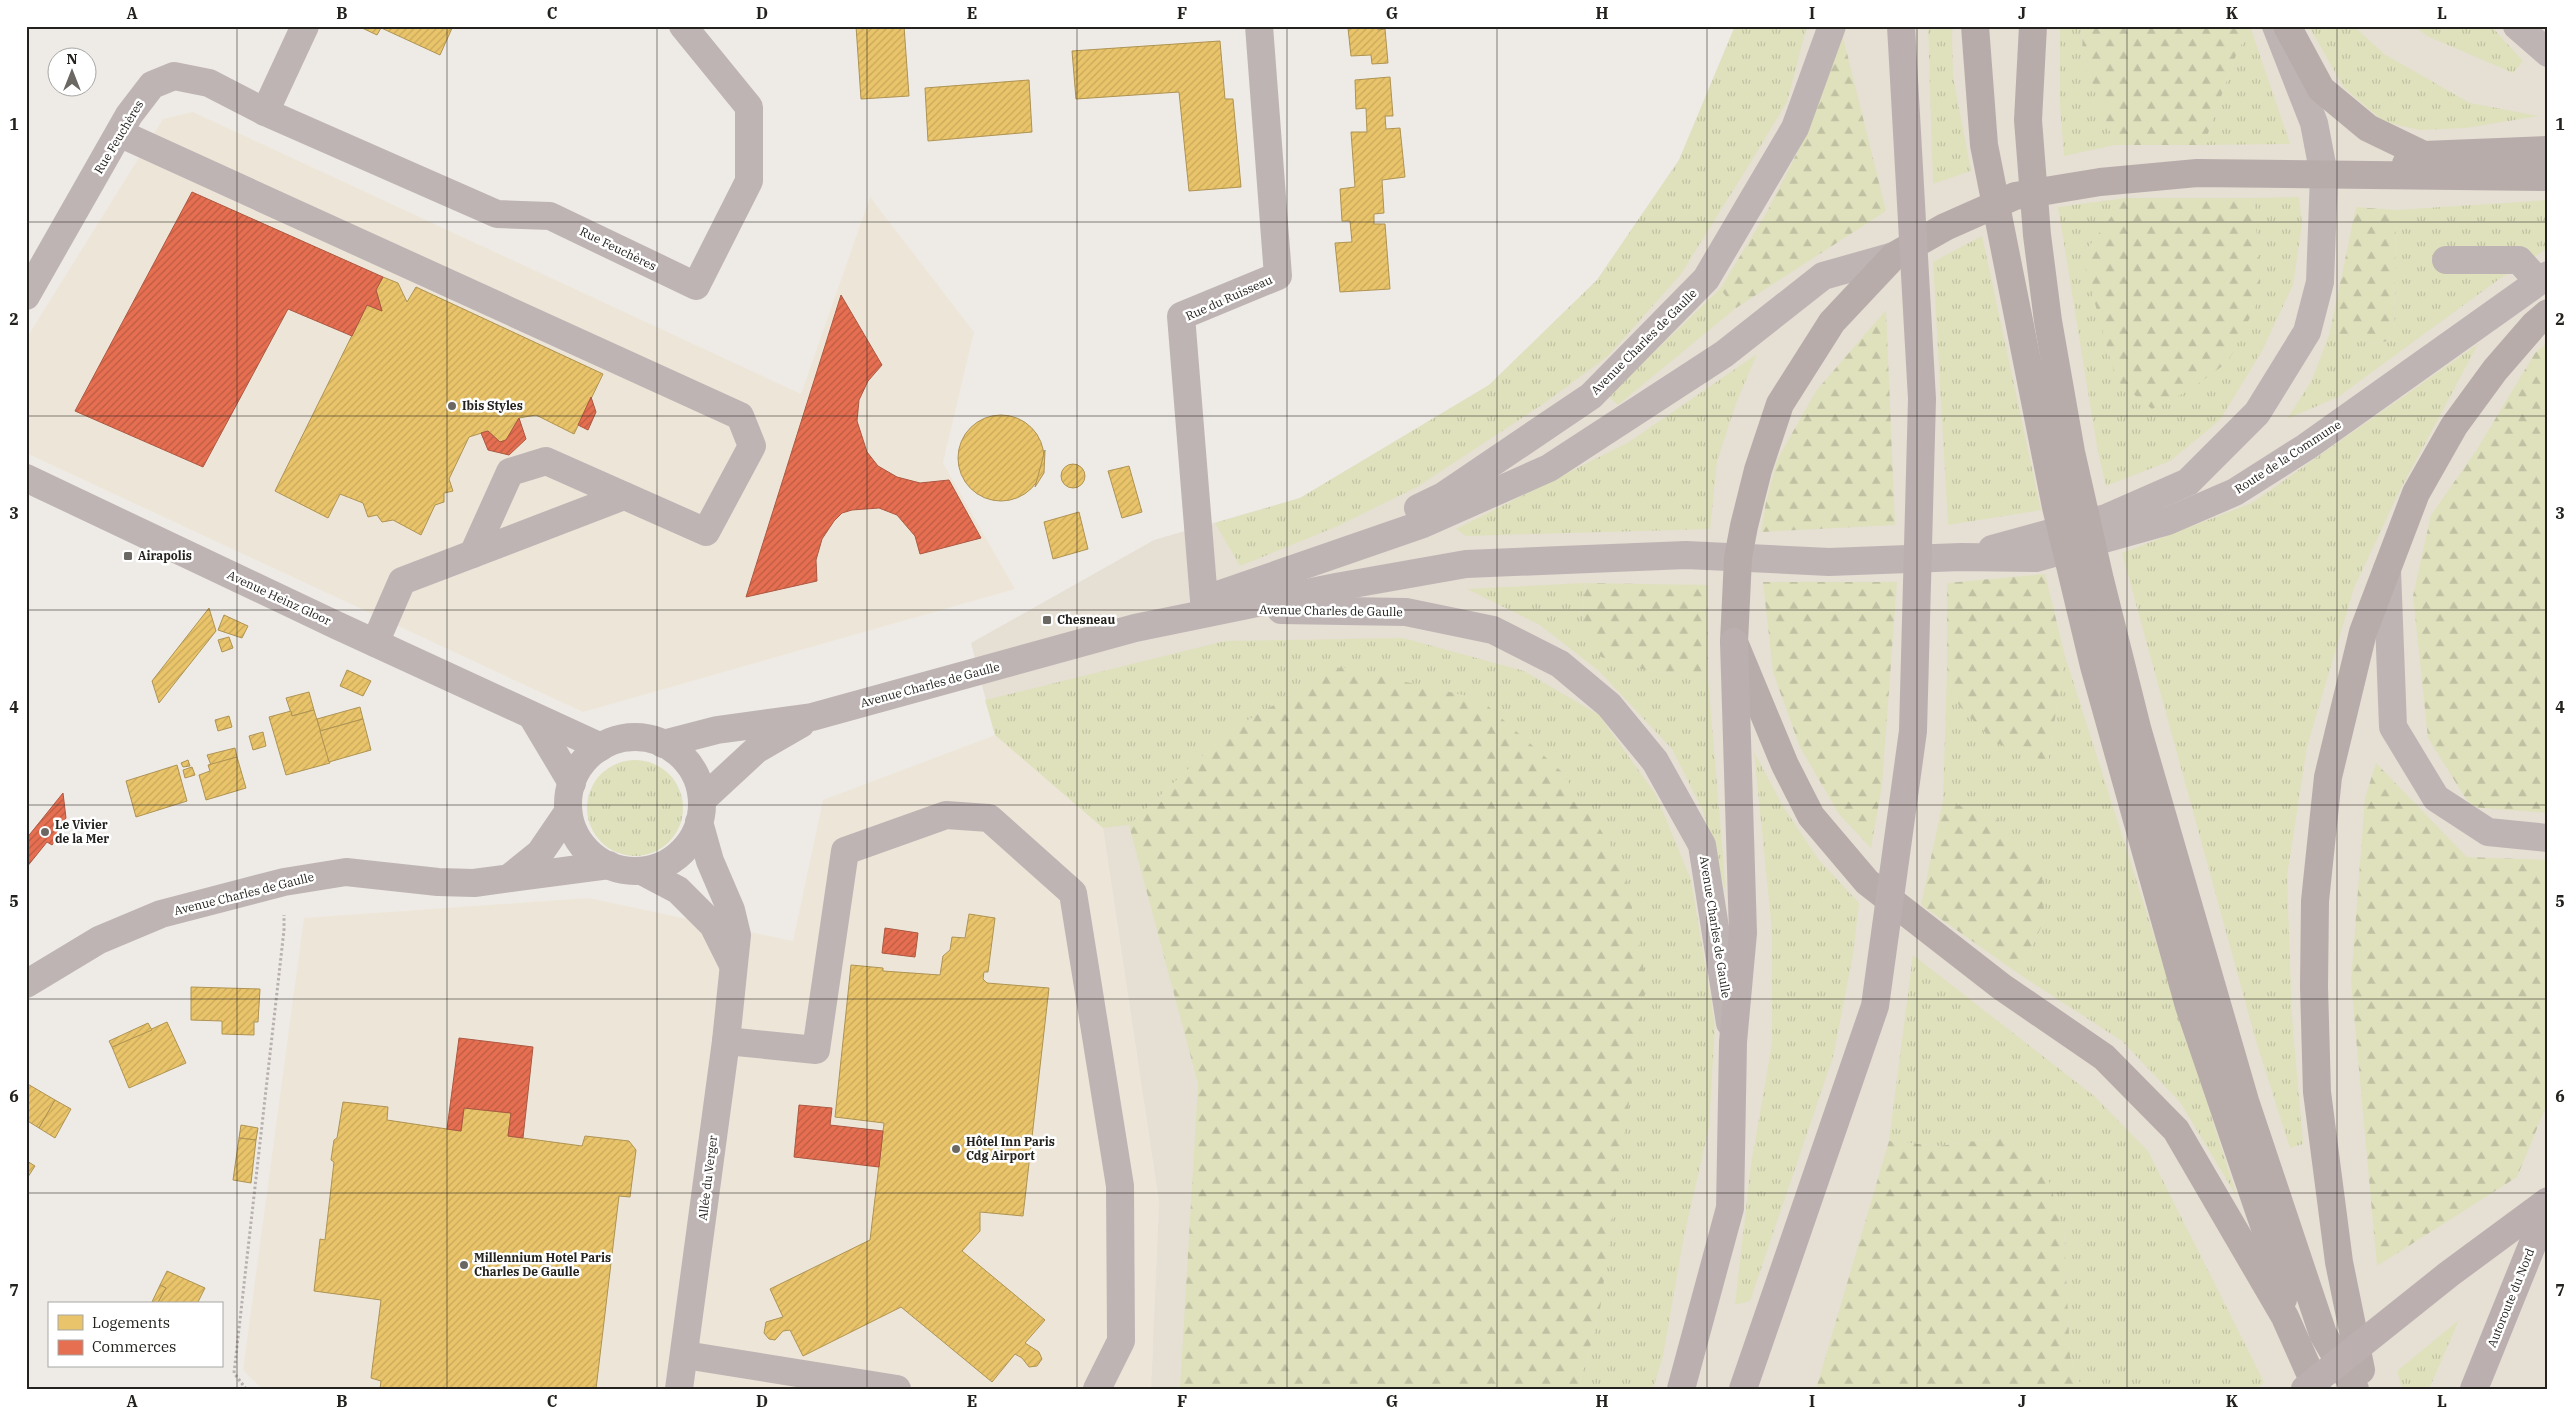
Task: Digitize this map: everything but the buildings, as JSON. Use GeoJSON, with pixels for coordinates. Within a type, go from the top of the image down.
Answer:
{"type":"FeatureCollection","features":[{"type":"Feature","properties":{"kind":"highway"},"geometry":{"type":"LineString","coordinates":[[1743,1389],[1875,1006],[1913,731],[1922,399],[1901,26]]}},
{"type":"Feature","properties":{"kind":"highway"},"geometry":{"type":"LineString","coordinates":[[1681,1389],[1730,1208],[1733,1042],[1743,933],[1734,642]]}},
{"type":"Feature","properties":{"kind":"highway"},"geometry":{"type":"LineString","coordinates":[[2305,1389],[2450,1274],[2548,1201]]}},
{"type":"Feature","properties":{"kind":"highway","name":"Autoroute du Nord"},"geometry":{"type":"LineString","coordinates":[[2474,1389],[2548,1206]]}},
{"type":"Feature","properties":{"kind":"main road"},"geometry":{"type":"LineString","coordinates":[[1975,26],[1984,145],[2062,535],[2094,666],[2189,1006],[2281,1275],[2285,1317]]}},
{"type":"Feature","properties":{"kind":"main road"},"geometry":{"type":"LineString","coordinates":[[2033,26],[2028,120],[2038,245],[2048,321],[2071,452],[2100,580],[2137,728],[2209,970],[2245,1101],[2323,1334],[2355,1389]]}},
{"type":"Feature","properties":{"kind":"main road"},"geometry":{"type":"LineString","coordinates":[[2287,26],[2321,89],[2368,128],[2424,155]]}},
{"type":"Feature","properties":{"kind":"main road"},"geometry":{"type":"LineString","coordinates":[[2381,176],[2424,155],[2548,150]]}},
{"type":"Feature","properties":{"kind":"main road"},"geometry":{"type":"LineString","coordinates":[[2317,1389],[2285,1317],[2176,1130],[2104,1057],[2002,987],[1867,882],[1811,816],[1785,764],[1734,642],[1738,558],[1744,526],[1758,470],[1780,404],[1832,322],[1894,256],[1945,227],[2015,196],[2100,182],[2197,173],[2548,177]]}},
{"type":"Feature","properties":{"kind":"main road"},"geometry":{"type":"LineString","coordinates":[[2365,1389],[2339,1262],[2317,1092],[2314,987],[2315,901],[2328,777],[2363,632],[2416,494],[2454,426],[2495,370],[2534,324],[2548,313]]}},
{"type":"Feature","properties":{"kind":"street"},"geometry":{"type":"LineString","coordinates":[[265,112],[305,26]]}},
{"type":"Feature","properties":{"kind":"street","name":"Rue Feuchères"},"geometry":{"type":"LineString","coordinates":[[26,296],[130,115],[152,85],[174,76],[209,83],[265,112],[497,214],[550,216],[696,286],[749,181],[749,107],[683,26]]}},
{"type":"Feature","properties":{"kind":"street","name":"Rue du Ruisseau"},"geometry":{"type":"LineString","coordinates":[[1217,605],[1181,316],[1278,276],[1259,26]]}},
{"type":"Feature","properties":{"kind":"street","name":"Avenue Charles de Gaulle"},"geometry":{"type":"LineString","coordinates":[[1217,605],[1443,496],[1591,396],[1706,279],[1795,128],[1832,26]]}},
{"type":"Feature","properties":{"kind":"street"},"geometry":{"type":"LineString","coordinates":[[1961,557],[2106,518],[2188,482],[2257,414],[2307,332],[2320,282],[2324,175],[2314,123],[2276,26]]}},
{"type":"Feature","properties":{"kind":"street"},"geometry":{"type":"LineString","coordinates":[[2517,26],[2548,53]]}},
{"type":"Feature","properties":{"kind":"street"},"geometry":{"type":"LineString","coordinates":[[119,133],[740,416],[752,446],[706,532],[546,461],[510,472],[473,554]]}},
{"type":"Feature","properties":{"kind":"street","name":"Avenue Charles de Gaulle"},"geometry":{"type":"LineString","coordinates":[[1283,572],[1423,524],[1549,468],[1724,354],[1823,276],[1894,256]]}},
{"type":"Feature","properties":{"kind":"street"},"geometry":{"type":"LineString","coordinates":[[2446,260],[2519,260],[2543,278]]}},
{"type":"Feature","properties":{"kind":"street","name":"Route de la Commune"},"geometry":{"type":"LineString","coordinates":[[1961,557],[2036,558],[2168,521],[2235,492],[2306,447],[2543,278]]}},
{"type":"Feature","properties":{"kind":"street","name":"Avenue Heinz Gloor"},"geometry":{"type":"LineString","coordinates":[[26,478],[375,643],[601,747]]}},
{"type":"Feature","properties":{"kind":"street"},"geometry":{"type":"LineString","coordinates":[[375,643],[402,581],[624,496]]}},
{"type":"Feature","properties":{"kind":"street","name":"Avenue Charles de Gaulle"},"geometry":{"type":"LineString","coordinates":[[663,744],[717,730],[812,717],[1217,605],[1466,564],[1686,555],[1828,562],[1961,557]]}},
{"type":"Feature","properties":{"kind":"street"},"geometry":{"type":"LineString","coordinates":[[2387,570],[2393,727],[2402,743],[2436,798],[2488,832],[2548,838]]}},
{"type":"Feature","properties":{"kind":"street","name":"Avenue Charles de Gaulle"},"geometry":{"type":"LineString","coordinates":[[1217,605],[1406,612],[1493,630],[1560,664],[1609,705],[1655,761],[1702,845],[1733,1042]]}},
{"type":"Feature","properties":{"kind":"street"},"geometry":{"type":"LineString","coordinates":[[532,716],[572,783]]}},
{"type":"Feature","properties":{"kind":"street","name":"Avenue Charles de Gaulle"},"geometry":{"type":"LineString","coordinates":[[700,811],[756,750],[812,717]]}},
{"type":"Feature","properties":{"kind":"street"},"geometry":{"type":"LineString","coordinates":[[630,738],[647,738],[663,744],[678,753],[690,767],[698,782],[700,811],[693,837],[682,852],[664,865],[642,871],[620,870],[600,861],[583,847],[573,831],[568,812],[568,793],[585,760],[601,747],[630,738]]}},
{"type":"Feature","properties":{"kind":"street","name":"Allée du Verger"},"geometry":{"type":"LineString","coordinates":[[678,1389],[685,1354],[726,1041],[737,935],[731,910],[710,861],[700,811]]}},
{"type":"Feature","properties":{"kind":"street"},"geometry":{"type":"LineString","coordinates":[[507,879],[540,853],[568,812]]}},
{"type":"Feature","properties":{"kind":"street"},"geometry":{"type":"LineString","coordinates":[[726,1041],[816,1050],[845,851],[946,815],[989,818],[1073,893],[1120,1186],[1121,1341],[1097,1389]]}},
{"type":"Feature","properties":{"kind":"street","name":"Avenue Charles de Gaulle"},"geometry":{"type":"LineString","coordinates":[[26,984],[100,940],[161,914],[284,882],[346,872],[438,882],[474,883],[609,865]]}},
{"type":"Feature","properties":{"kind":"street"},"geometry":{"type":"LineString","coordinates":[[642,871],[678,890],[714,925],[734,966]]}},
{"type":"Feature","properties":{"kind":"street"},"geometry":{"type":"LineString","coordinates":[[685,1354],[897,1389]]}},
{"type":"Feature","properties":{"kind":"path"},"geometry":{"type":"LineString","coordinates":[[246,1389],[234,1373],[284,930],[284,882]]}},
{"type":"Feature","properties":{"kind":"shaded area"},"geometry":{"type":"Polygon","coordinates":[[[1735,26],[2548,26],[2548,1389],[1151,1389],[1159,1202],[1103,828],[995,735],[971,643],[1154,540],[1300,498],[1489,385],[1597,280],[1679,160],[1735,26]]]}},
{"type":"Feature","properties":{"kind":"shaded area"},"geometry":{"type":"Polygon","coordinates":[[[193,112],[801,394],[870,197],[974,332],[943,463],[1015,589],[583,712],[26,453],[26,339],[163,119],[193,112]]]}},
{"type":"Feature","properties":{"kind":"shaded area"},"geometry":{"type":"Polygon","coordinates":[[[995,735],[1103,828],[1159,1202],[1151,1389],[262,1389],[243,1370],[304,918],[588,898],[793,941],[823,800],[995,735]]]}},
{"type":"Feature","properties":{"kind":"green space"},"geometry":{"type":"Polygon","coordinates":[[[1735,26],[1807,26],[1787,102],[1681,274],[1608,356],[1546,402],[1417,487],[1338,526],[1240,566],[1215,523],[1300,498],[1489,385],[1597,280],[1679,160],[1735,26]]]}},
{"type":"Feature","properties":{"kind":"green space"},"geometry":{"type":"Polygon","coordinates":[[[1928,26],[1952,26],[1953,76],[1971,171],[1933,184],[1928,26]]]}},
{"type":"Feature","properties":{"kind":"green space"},"geometry":{"type":"Polygon","coordinates":[[[2060,26],[2083,26],[2082,55],[2115,145],[2064,156],[2060,105],[2060,26]]]}},
{"type":"Feature","properties":{"kind":"green space"},"geometry":{"type":"Polygon","coordinates":[[[2083,26],[2250,26],[2234,60],[2204,145],[2115,145],[2082,55],[2083,26]]]}},
{"type":"Feature","properties":{"kind":"green space"},"geometry":{"type":"Polygon","coordinates":[[[2250,26],[2290,144],[2204,145],[2234,60],[2250,26]]]}},
{"type":"Feature","properties":{"kind":"green space"},"geometry":{"type":"Polygon","coordinates":[[[2309,26],[2354,26],[2384,54],[2470,103],[2539,116],[2466,128],[2420,130],[2384,122],[2344,88],[2309,26]]]}},
{"type":"Feature","properties":{"kind":"green space"},"geometry":{"type":"Polygon","coordinates":[[[2414,26],[2491,26],[2523,61],[2513,73],[2427,36],[2414,26]]]}},
{"type":"Feature","properties":{"kind":"green space"},"geometry":{"type":"Polygon","coordinates":[[[1843,37],[1886,211],[1736,308],[1720,289],[1767,212],[1798,151],[1843,37]]]}},
{"type":"Feature","properties":{"kind":"green space"},"geometry":{"type":"Polygon","coordinates":[[[2299,197],[2302,224],[2293,285],[2262,351],[2220,420],[2170,461],[2106,486],[2097,447],[2058,207],[2125,198],[2082,256],[2260,295],[2254,198],[2299,197]]]}},
{"type":"Feature","properties":{"kind":"green space"},"geometry":{"type":"Polygon","coordinates":[[[2125,198],[2254,198],[2261,295],[2228,362],[2188,391],[2152,409],[2116,380],[2082,256],[2125,198]]]}},
{"type":"Feature","properties":{"kind":"green space"},"geometry":{"type":"Polygon","coordinates":[[[2548,200],[2548,248],[2498,280],[2338,397],[2287,419],[2312,380],[2330,332],[2376,343],[2394,340],[2396,210],[2548,200]]]}},
{"type":"Feature","properties":{"kind":"green space"},"geometry":{"type":"Polygon","coordinates":[[[2356,207],[2396,210],[2394,340],[2376,343],[2330,332],[2356,207]]]}},
{"type":"Feature","properties":{"kind":"green space"},"geometry":{"type":"Polygon","coordinates":[[[1982,236],[2041,510],[1948,525],[1933,262],[1982,236]]]}},
{"type":"Feature","properties":{"kind":"green space"},"geometry":{"type":"Polygon","coordinates":[[[1720,289],[1736,308],[1618,405],[1608,396],[1720,289]]]}},
{"type":"Feature","properties":{"kind":"green space"},"geometry":{"type":"Polygon","coordinates":[[[1886,310],[1895,525],[1761,532],[1766,502],[1777,460],[1816,391],[1886,310]]]}},
{"type":"Feature","properties":{"kind":"green space"},"geometry":{"type":"Polygon","coordinates":[[[2548,342],[2548,813],[2471,807],[2428,738],[2413,596],[2431,515],[2476,451],[2535,353],[2548,342]]]}},
{"type":"Feature","properties":{"kind":"green space"},"geometry":{"type":"Polygon","coordinates":[[[2478,344],[2398,494],[2354,588],[2307,747],[2287,876],[2292,1018],[2303,1144],[2290,1148],[2256,1041],[2122,553],[2252,503],[2478,344]]]}},
{"type":"Feature","properties":{"kind":"green space"},"geometry":{"type":"Polygon","coordinates":[[[1757,354],[1736,403],[1717,462],[1710,529],[1466,536],[1456,529],[1629,442],[1757,354]]]}},
{"type":"Feature","properties":{"kind":"green space"},"geometry":{"type":"Polygon","coordinates":[[[2045,574],[2065,656],[2048,762],[1996,743],[1959,706],[1947,669],[1947,583],[2045,574]]]}},
{"type":"Feature","properties":{"kind":"green space"},"geometry":{"type":"Polygon","coordinates":[[[1763,582],[1897,582],[1882,785],[1871,848],[1839,814],[1800,747],[1773,672],[1763,582]]]}},
{"type":"Feature","properties":{"kind":"green space"},"geometry":{"type":"Polygon","coordinates":[[[1585,583],[1582,617],[1649,671],[1708,678],[1726,893],[1703,811],[1672,749],[1599,671],[1540,625],[1467,589],[1585,583]]]}},
{"type":"Feature","properties":{"kind":"green space"},"geometry":{"type":"Polygon","coordinates":[[[1585,583],[1708,585],[1708,678],[1649,671],[1601,657],[1582,617],[1585,583]]]}},
{"type":"Feature","properties":{"kind":"green space"},"geometry":{"type":"Polygon","coordinates":[[[1403,638],[1524,671],[1599,715],[1656,795],[1691,880],[1715,1025],[1709,1127],[1684,1236],[1663,1356],[1653,1389],[1578,1389],[1599,1316],[1230,730],[1129,825],[1103,828],[995,735],[985,700],[1225,641],[1403,638]]]}},
{"type":"Feature","properties":{"kind":"green space"},"geometry":{"type":"Polygon","coordinates":[[[2065,656],[2237,1197],[2180,1102],[2122,1041],[2019,974],[2044,921],[1943,801],[1947,669],[1959,706],[2048,762],[2065,656]]]}},
{"type":"Feature","properties":{"kind":"green space"},"geometry":{"type":"Polygon","coordinates":[[[1341,667],[1480,699],[1561,771],[1624,865],[1646,981],[1599,1316],[1578,1389],[1180,1389],[1198,1084],[1129,825],[1230,730],[1341,667]]]}},
{"type":"Feature","properties":{"kind":"green space"},"geometry":{"type":"Polygon","coordinates":[[[1754,752],[1784,808],[1819,860],[1859,903],[1853,955],[1833,1057],[1750,1301],[1735,1305],[1751,1164],[1772,1044],[1772,931],[1754,752]]]}},
{"type":"Feature","properties":{"kind":"green space"},"geometry":{"type":"Polygon","coordinates":[[[635,760],[653,764],[669,774],[679,790],[683,808],[679,826],[669,842],[653,852],[635,856],[617,852],[601,842],[591,826],[587,808],[591,790],[601,774],[617,764],[635,760]]]}},
{"type":"Feature","properties":{"kind":"green space"},"geometry":{"type":"Polygon","coordinates":[[[2376,763],[2467,857],[2548,860],[2548,1102],[2517,1177],[2377,1266],[2351,982],[2365,798],[2376,763]]]}},
{"type":"Feature","properties":{"kind":"green space"},"geometry":{"type":"Polygon","coordinates":[[[1943,801],[1995,817],[2042,872],[2044,921],[2019,974],[1921,905],[1943,801]]]}},
{"type":"Feature","properties":{"kind":"green space"},"geometry":{"type":"Polygon","coordinates":[[[1913,955],[2094,1096],[2148,1151],[2264,1382],[2257,1389],[2082,1389],[2070,1356],[2064,1231],[2007,1137],[1938,1146],[1889,1141],[1913,955]]]}},
{"type":"Feature","properties":{"kind":"green space"},"geometry":{"type":"Polygon","coordinates":[[[2007,1137],[2045,1168],[2064,1231],[2070,1356],[2082,1389],[1816,1389],[1889,1141],[1938,1146],[2007,1137]]]}},
{"type":"Feature","properties":{"kind":"green space"},"geometry":{"type":"Polygon","coordinates":[[[2459,1320],[2429,1389],[2402,1389],[2397,1371],[2459,1320]]]}},
{"type":"Feature","properties":{"kind":"place","name":"Ibis Styles"},"geometry":{"type":"Point","coordinates":[452,406]}},
{"type":"Feature","properties":{"kind":"place","name":"Airapolis"},"geometry":{"type":"Point","coordinates":[128,556]}},
{"type":"Feature","properties":{"kind":"place","name":"Chesneau"},"geometry":{"type":"Point","coordinates":[1047,620]}},
{"type":"Feature","properties":{"kind":"place","name":"Le Vivier de la Mer"},"geometry":{"type":"Point","coordinates":[45,832]}},
{"type":"Feature","properties":{"kind":"place","name":"Hôtel Inn Paris Cdg Airport"},"geometry":{"type":"Point","coordinates":[956,1149]}},
{"type":"Feature","properties":{"kind":"place","name":"Millennium Hotel Paris Charles De Gaulle"},"geometry":{"type":"Point","coordinates":[464,1265]}}]}
